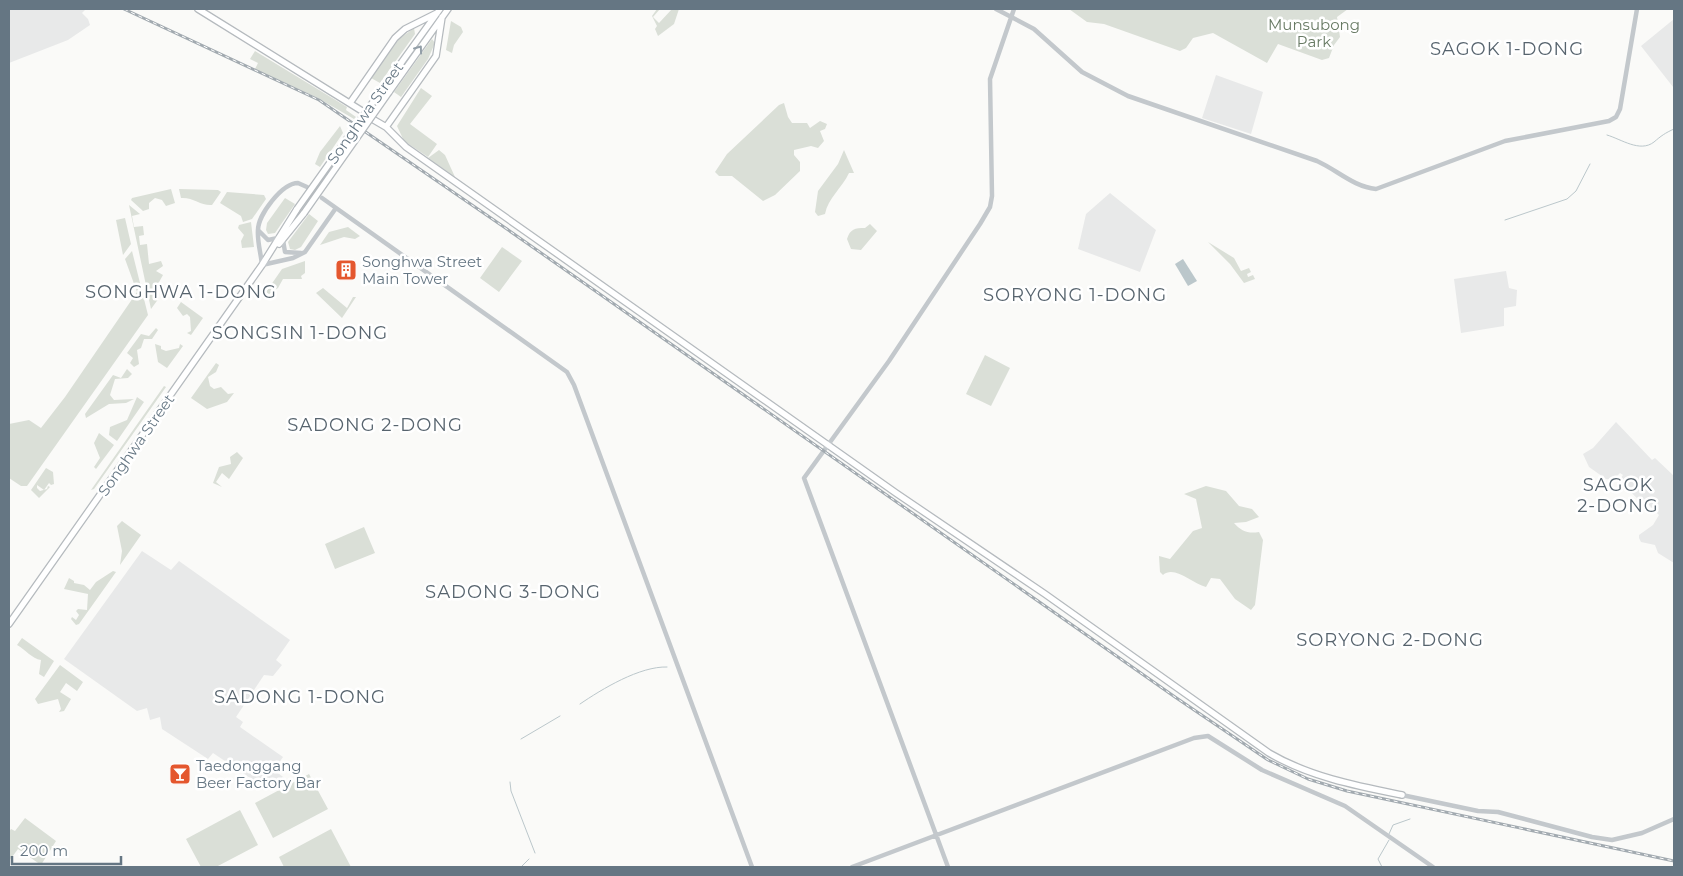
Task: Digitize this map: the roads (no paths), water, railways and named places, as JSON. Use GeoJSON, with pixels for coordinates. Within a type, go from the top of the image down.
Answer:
{"type":"FeatureCollection","features":[{"type":"Feature","properties":{"kind":"main road"},"geometry":{"type":"LineString","coordinates":[[198,9],[362,111]]}},
{"type":"Feature","properties":{"kind":"main road","name":"Songhwa Street"},"geometry":{"type":"LineString","coordinates":[[281,239],[297,209],[386,90],[430,36],[448,9]]}},
{"type":"Feature","properties":{"kind":"main road"},"geometry":{"type":"LineString","coordinates":[[350,103],[395,38],[414,24],[438,11]]}},
{"type":"Feature","properties":{"kind":"main road","name":"Songhwa Street"},"geometry":{"type":"LineString","coordinates":[[9,624],[262,265],[281,239],[304,213],[438,11]]}},
{"type":"Feature","properties":{"kind":"main road"},"geometry":{"type":"LineString","coordinates":[[386,127],[436,56],[442,17]]}},
{"type":"Feature","properties":{"kind":"main road"},"geometry":{"type":"LineString","coordinates":[[414,24],[423,32]]}},
{"type":"Feature","properties":{"kind":"main road"},"geometry":{"type":"LineString","coordinates":[[430,36],[439,41]]}},
{"type":"Feature","properties":{"kind":"main road"},"geometry":{"type":"LineString","coordinates":[[374,120],[386,127],[406,147],[828,445],[1039,590],[1282,761],[1348,784],[1402,796]]}},
{"type":"Feature","properties":{"kind":"street"},"geometry":{"type":"LineString","coordinates":[[996,9],[1012,15],[1034,29],[1082,72],[1128,96],[1317,161],[1333,168],[1362,187],[1376,189],[1505,141],[1609,121],[1616,117],[1620,109],[1637,9]]}},
{"type":"Feature","properties":{"kind":"street"},"geometry":{"type":"LineString","coordinates":[[948,867],[804,481],[806,473],[889,361],[990,207],[993,184],[990,80],[1014,9]]}},
{"type":"Feature","properties":{"kind":"street"},"geometry":{"type":"LineString","coordinates":[[307,187],[298,183],[286,186],[260,219],[258,229],[262,265],[293,258],[305,252],[336,208]]}},
{"type":"Feature","properties":{"kind":"street"},"geometry":{"type":"LineString","coordinates":[[322,198],[567,372],[574,384],[752,867]]}},
{"type":"Feature","properties":{"kind":"street"},"geometry":{"type":"LineString","coordinates":[[258,229],[268,240],[281,239],[285,252],[294,254],[305,252]]}},
{"type":"Feature","properties":{"kind":"street"},"geometry":{"type":"LineString","coordinates":[[852,867],[1194,738],[1208,736],[1262,770],[1345,806],[1432,867]]}},
{"type":"Feature","properties":{"kind":"street"},"geometry":{"type":"LineString","coordinates":[[1402,796],[1470,810],[1498,812],[1592,837],[1612,840],[1642,833],[1674,819]]}},
{"type":"Feature","properties":{"kind":"waterway"},"geometry":{"type":"LineString","coordinates":[[1607,135],[1630,144],[1643,146],[1649,145],[1674,129]]}},
{"type":"Feature","properties":{"kind":"waterway"},"geometry":{"type":"LineString","coordinates":[[1505,220],[1567,199],[1576,191],[1590,164]]}},
{"type":"Feature","properties":{"kind":"waterway"},"geometry":{"type":"LineString","coordinates":[[580,704],[610,685],[633,674],[667,667]]}},
{"type":"Feature","properties":{"kind":"waterway"},"geometry":{"type":"LineString","coordinates":[[521,739],[560,716]]}},
{"type":"Feature","properties":{"kind":"waterway"},"geometry":{"type":"LineString","coordinates":[[510,782],[511,791],[535,853]]}},
{"type":"Feature","properties":{"kind":"waterway"},"geometry":{"type":"LineString","coordinates":[[1389,834],[1393,825],[1410,819]]}},
{"type":"Feature","properties":{"kind":"waterway"},"geometry":{"type":"LineString","coordinates":[[1382,867],[1378,859],[1389,840]]}},
{"type":"Feature","properties":{"kind":"waterway"},"geometry":{"type":"LineString","coordinates":[[521,867],[529,859]]}},
{"type":"Feature","properties":{"kind":"railway"},"geometry":{"type":"LineString","coordinates":[[124,9],[319,100],[1268,760],[1308,779],[1347,791],[1674,861]]}},
{"type":"Feature","properties":{"kind":"place","name":"Songhwa Street Main Tower"},"geometry":{"type":"Point","coordinates":[346,270]}},
{"type":"Feature","properties":{"kind":"place","name":"Taedonggang Beer Factory Bar"},"geometry":{"type":"Point","coordinates":[180,774]}},
{"type":"Feature","properties":{"kind":"district","name":"SAGOK 1-DONG"},"geometry":{"type":"Point","coordinates":[1507,49]}},
{"type":"Feature","properties":{"kind":"district","name":"SONGHWA 1-DONG"},"geometry":{"type":"Point","coordinates":[181,292]}},
{"type":"Feature","properties":{"kind":"district","name":"SORYONG 1-DONG"},"geometry":{"type":"Point","coordinates":[1075,295]}},
{"type":"Feature","properties":{"kind":"district","name":"SONGSIN 1-DONG"},"geometry":{"type":"Point","coordinates":[300,333]}},
{"type":"Feature","properties":{"kind":"district","name":"SADONG 2-DONG"},"geometry":{"type":"Point","coordinates":[375,425]}},
{"type":"Feature","properties":{"kind":"district","name":"SAGOK 2-DONG"},"geometry":{"type":"Point","coordinates":[1618,495]}},
{"type":"Feature","properties":{"kind":"district","name":"SADONG 3-DONG"},"geometry":{"type":"Point","coordinates":[513,592]}},
{"type":"Feature","properties":{"kind":"district","name":"SORYONG 2-DONG"},"geometry":{"type":"Point","coordinates":[1390,640]}},
{"type":"Feature","properties":{"kind":"district","name":"SADONG 1-DONG"},"geometry":{"type":"Point","coordinates":[300,697]}},
{"type":"Feature","properties":{"kind":"park label","name":"Munsubong Park"},"geometry":{"type":"Point","coordinates":[1314,32]}}]}
